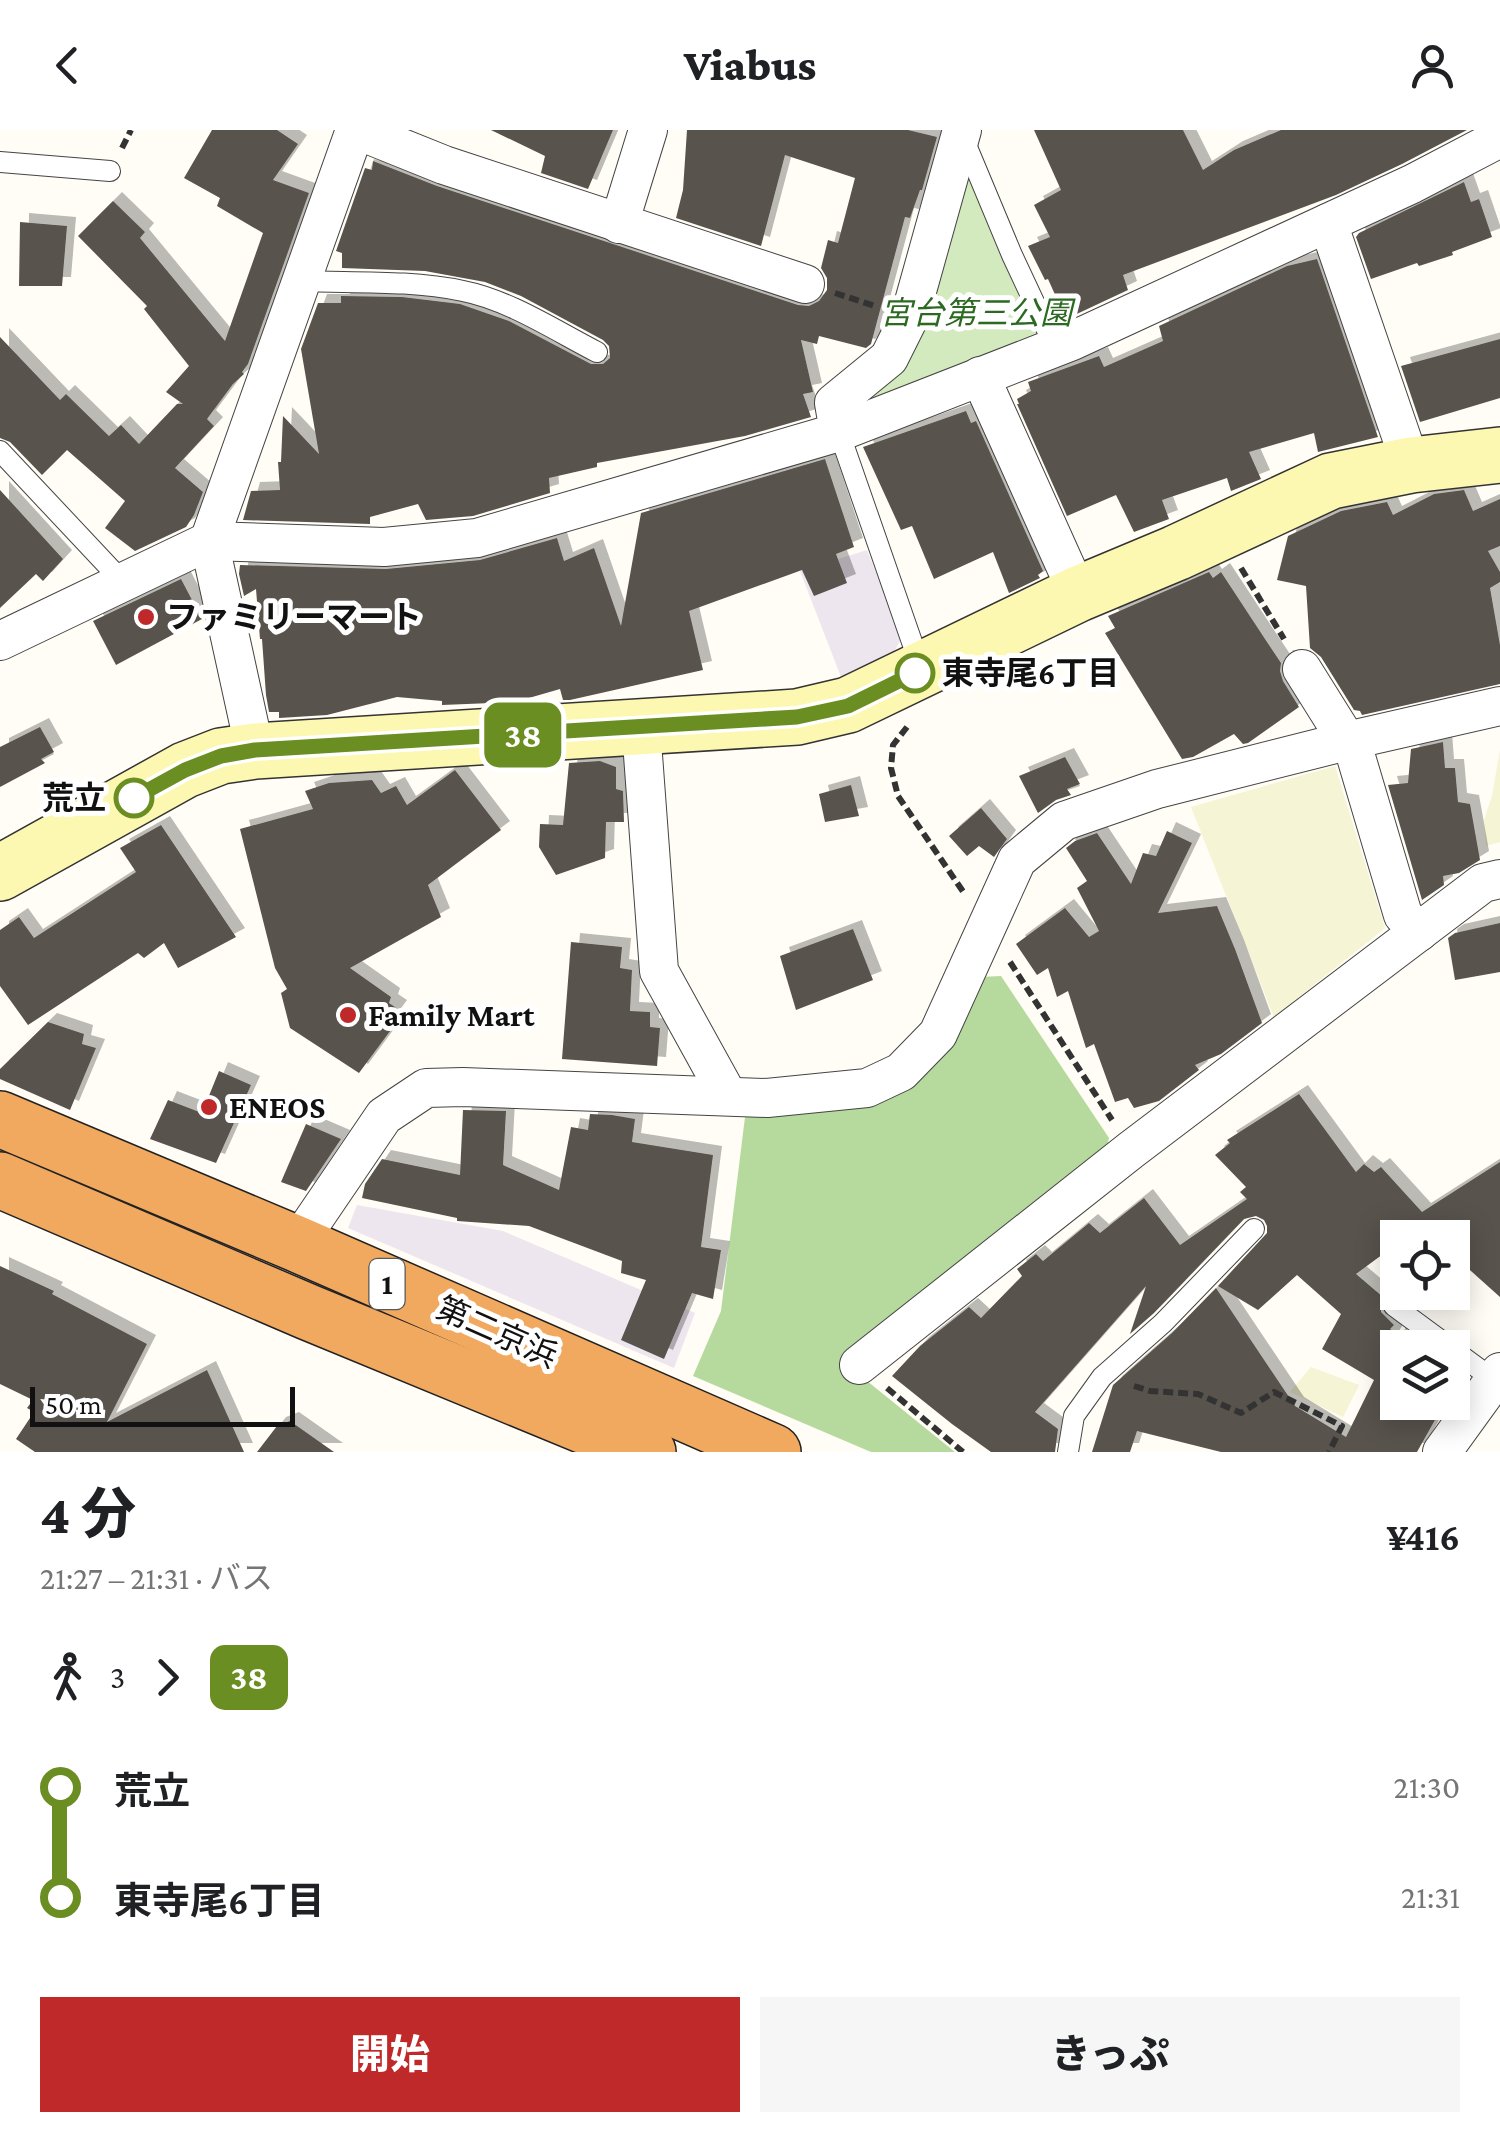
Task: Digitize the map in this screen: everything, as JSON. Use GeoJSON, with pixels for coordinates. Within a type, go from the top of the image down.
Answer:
{"type":"FeatureCollection","features":[{"type":"Feature","properties":{"kind":"highway","name":"第二京浜"},"geometry":{"type":"LineString","coordinates":[[0,1119],[773,1452]]}},
{"type":"Feature","properties":{"kind":"highway","name":"第二京浜"},"geometry":{"type":"LineString","coordinates":[[0,1180],[648,1452]]}},
{"type":"Feature","properties":{"kind":"street"},"geometry":{"type":"LineString","coordinates":[[255,750],[209,540],[356,130],[444,164],[805,284]]}},
{"type":"Feature","properties":{"kind":"street"},"geometry":{"type":"LineString","coordinates":[[619,224],[648,130]]}},
{"type":"Feature","properties":{"kind":"street"},"geometry":{"type":"LineString","coordinates":[[839,432],[834,403],[889,358],[910,316],[962,132]]}},
{"type":"Feature","properties":{"kind":"street"},"geometry":{"type":"LineString","coordinates":[[0,640],[209,540],[384,548],[477,538],[839,432],[1055,347],[1328,224],[1500,138]]}},
{"type":"Feature","properties":{"kind":"street"},"geometry":{"type":"LineString","coordinates":[[1328,224],[1411,465]]}},
{"type":"Feature","properties":{"kind":"street"},"geometry":{"type":"LineString","coordinates":[[980,376],[1078,594]]}},
{"type":"Feature","properties":{"kind":"street"},"geometry":{"type":"LineString","coordinates":[[0,873],[185,770],[221,756],[255,750],[797,717],[848,706],[1078,594],[1331,481],[1411,465],[1500,455]]}},
{"type":"Feature","properties":{"kind":"street"},"geometry":{"type":"LineString","coordinates":[[1302,669],[1349,740],[1403,915],[1418,932]]}},
{"type":"Feature","properties":{"kind":"street"},"geometry":{"type":"LineString","coordinates":[[297,1244],[384,1116],[426,1088],[767,1098],[867,1088],[901,1072],[938,1034],[1017,860],[1064,821],[1156,789],[1500,706]]}},
{"type":"Feature","properties":{"kind":"street"},"geometry":{"type":"LineString","coordinates":[[641,728],[660,971],[728,1096]]}},
{"type":"Feature","properties":{"kind":"street"},"geometry":{"type":"LineString","coordinates":[[859,1365],[1131,1150],[1483,882],[1500,879]]}},
{"type":"Feature","properties":{"kind":"street"},"geometry":{"type":"LineString","coordinates":[[1442,1452],[1497,1376]]}},
{"type":"Feature","properties":{"kind":"lane"},"geometry":{"type":"LineString","coordinates":[[962,132],[1012,256],[1055,347]]}},
{"type":"Feature","properties":{"kind":"lane"},"geometry":{"type":"LineString","coordinates":[[0,162],[110,171]]}},
{"type":"Feature","properties":{"kind":"lane"},"geometry":{"type":"LineString","coordinates":[[301,280],[466,291],[516,310],[597,352]]}},
{"type":"Feature","properties":{"kind":"lane"},"geometry":{"type":"LineString","coordinates":[[839,432],[922,670]]}},
{"type":"Feature","properties":{"kind":"lane"},"geometry":{"type":"LineString","coordinates":[[0,451],[123,582]]}},
{"type":"Feature","properties":{"kind":"lane"},"geometry":{"type":"LineString","coordinates":[[1068,1452],[1074,1416],[1102,1377],[1163,1322],[1254,1229]]}},
{"type":"Feature","properties":{"kind":"lane"},"geometry":{"type":"LineString","coordinates":[[1400,1310],[1427,1330]]}},
{"type":"Feature","properties":{"kind":"lane"},"geometry":{"type":"LineString","coordinates":[[1470,1359],[1497,1376]]}},
{"type":"Feature","properties":{"kind":"path"},"geometry":{"type":"LineString","coordinates":[[805,284],[910,316]]}},
{"type":"Feature","properties":{"kind":"path"},"geometry":{"type":"LineString","coordinates":[[1232,554],[1302,669]]}},
{"type":"Feature","properties":{"kind":"path"},"geometry":{"type":"LineString","coordinates":[[859,1365],[963,1452]]}},
{"type":"Feature","properties":{"kind":"path"},"geometry":{"type":"LineString","coordinates":[[1150,1392],[1198,1394],[1241,1414],[1274,1392],[1342,1426],[1329,1452]]}},
{"type":"Feature","properties":{"kind":"shaded area"},"geometry":{"type":"Polygon","coordinates":[[[867,550],[902,637],[892,656],[841,677],[800,571],[867,550]]]}},
{"type":"Feature","properties":{"kind":"shaded area"},"geometry":{"type":"Polygon","coordinates":[[[357,1205],[503,1231],[695,1313],[674,1368],[348,1228],[357,1205]]]}},
{"type":"Feature","properties":{"kind":"green space","name":"宮台第三公園"},"geometry":{"type":"Polygon","coordinates":[[[967,166],[1041,339],[860,405],[967,166]]]}},
{"type":"Feature","properties":{"kind":"green space"},"geometry":{"type":"Polygon","coordinates":[[[1500,750],[1500,842],[1486,846],[1484,820],[1500,750]]]}},
{"type":"Feature","properties":{"kind":"green space"},"geometry":{"type":"Polygon","coordinates":[[[1335,766],[1385,928],[1274,1017],[1191,807],[1335,766]]]}},
{"type":"Feature","properties":{"kind":"green space"},"geometry":{"type":"Polygon","coordinates":[[[1001,976],[1109,1138],[1104,1158],[846,1364],[955,1452],[871,1452],[693,1376],[721,1311],[746,1109],[840,1104],[980,977],[1001,976]]]}},
{"type":"Feature","properties":{"kind":"green space"},"geometry":{"type":"Polygon","coordinates":[[[1311,1367],[1359,1385],[1343,1417],[1290,1392],[1311,1367]]]}},
{"type":"Feature","properties":{"kind":"building"},"geometry":{"type":"Polygon","coordinates":[[[212,130],[277,130],[298,144],[273,180],[309,193],[244,374],[207,419],[214,426],[175,468],[203,492],[194,515],[186,527],[135,551],[105,528],[125,501],[67,450],[42,475],[10,442],[0,438],[0,337],[60,400],[66,394],[109,436],[121,425],[139,444],[177,404],[183,404],[166,392],[189,366],[144,309],[147,306],[78,236],[113,201],[145,232],[140,238],[225,341],[263,233],[217,206],[220,198],[184,178],[212,130]]]}},
{"type":"Feature","properties":{"kind":"building"},"geometry":{"type":"Polygon","coordinates":[[[491,130],[613,130],[588,189],[541,173],[545,156],[491,130]]]}},
{"type":"Feature","properties":{"kind":"building"},"geometry":{"type":"Polygon","coordinates":[[[687,130],[908,130],[937,137],[922,190],[910,218],[905,217],[871,344],[866,348],[819,336],[817,344],[801,340],[813,392],[803,394],[811,417],[745,436],[597,463],[597,467],[549,478],[550,493],[473,516],[426,520],[418,504],[370,517],[370,524],[243,520],[251,491],[280,490],[278,462],[283,416],[319,454],[301,349],[318,303],[341,303],[341,296],[402,297],[460,304],[509,321],[591,364],[603,364],[610,358],[609,346],[603,340],[521,296],[485,282],[425,271],[342,268],[342,253],[336,251],[365,168],[372,170],[373,161],[437,186],[798,305],[809,306],[819,301],[827,290],[827,278],[821,268],[828,240],[838,243],[855,178],[785,155],[761,246],[676,218],[683,190],[687,130]]]}},
{"type":"Feature","properties":{"kind":"building"},"geometry":{"type":"Polygon","coordinates":[[[1034,130],[1183,130],[1203,170],[1234,150],[1281,130],[1467,130],[1336,195],[1123,275],[1128,290],[1066,319],[1028,246],[1050,237],[1034,205],[1061,190],[1034,130]]]}},
{"type":"Feature","properties":{"kind":"building"},"geometry":{"type":"Polygon","coordinates":[[[1464,182],[1471,202],[1479,199],[1492,237],[1452,252],[1453,255],[1371,279],[1356,237],[1359,233],[1464,182]]]}},
{"type":"Feature","properties":{"kind":"building"},"geometry":{"type":"Polygon","coordinates":[[[20,222],[67,226],[62,286],[19,286],[20,222]]]}},
{"type":"Feature","properties":{"kind":"building"},"geometry":{"type":"Polygon","coordinates":[[[1317,259],[1378,437],[1318,452],[1314,433],[1249,452],[1261,479],[1231,491],[1227,478],[1162,500],[1169,519],[1134,532],[1116,495],[1067,516],[1017,404],[1017,399],[1031,391],[1028,382],[1099,356],[1104,367],[1163,341],[1159,326],[1287,266],[1317,259]]]}},
{"type":"Feature","properties":{"kind":"building"},"geometry":{"type":"Polygon","coordinates":[[[1500,339],[1500,398],[1420,422],[1401,366],[1500,339]]]}},
{"type":"Feature","properties":{"kind":"building"},"geometry":{"type":"Polygon","coordinates":[[[966,411],[971,423],[976,421],[1043,571],[1038,575],[1040,578],[1009,593],[993,552],[934,579],[912,526],[901,530],[863,447],[966,411]]]}},
{"type":"Feature","properties":{"kind":"building"},"geometry":{"type":"Polygon","coordinates":[[[825,459],[854,547],[836,554],[847,583],[814,596],[802,570],[689,611],[703,670],[570,700],[563,700],[560,689],[515,702],[442,705],[442,701],[397,697],[327,715],[279,718],[279,712],[269,712],[256,589],[244,596],[240,565],[386,569],[480,560],[557,538],[564,561],[594,548],[621,626],[641,513],[825,459]]]}},
{"type":"Feature","properties":{"kind":"building"},"geometry":{"type":"Polygon","coordinates":[[[0,490],[63,559],[43,581],[36,574],[0,608],[0,490]]]}},
{"type":"Feature","properties":{"kind":"building"},"geometry":{"type":"Polygon","coordinates":[[[1464,490],[1473,511],[1500,499],[1500,546],[1488,551],[1500,572],[1500,582],[1490,588],[1500,645],[1500,684],[1362,715],[1354,710],[1321,657],[1310,648],[1306,586],[1277,580],[1288,536],[1341,511],[1387,502],[1393,515],[1434,494],[1464,490]]]}},
{"type":"Feature","properties":{"kind":"building"},"geometry":{"type":"Polygon","coordinates":[[[1209,572],[1213,578],[1221,572],[1281,663],[1283,681],[1299,707],[1248,743],[1243,744],[1234,734],[1182,759],[1105,633],[1115,628],[1108,616],[1209,572]]]}},
{"type":"Feature","properties":{"kind":"building","name":"ファミリーマート"},"geometry":{"type":"Polygon","coordinates":[[[181,579],[202,619],[116,665],[93,621],[181,579]]]}},
{"type":"Feature","properties":{"kind":"building"},"geometry":{"type":"Polygon","coordinates":[[[40,727],[54,752],[41,759],[45,763],[0,787],[0,747],[40,727]]]}},
{"type":"Feature","properties":{"kind":"building"},"geometry":{"type":"Polygon","coordinates":[[[1443,742],[1445,768],[1455,768],[1458,802],[1470,804],[1480,860],[1459,873],[1443,876],[1444,885],[1422,900],[1388,785],[1408,783],[1411,749],[1443,742]]]}},
{"type":"Feature","properties":{"kind":"building"},"geometry":{"type":"Polygon","coordinates":[[[1065,757],[1080,784],[1067,789],[1071,795],[1038,813],[1019,776],[1065,757]]]}},
{"type":"Feature","properties":{"kind":"building"},"geometry":{"type":"Polygon","coordinates":[[[600,761],[616,767],[616,789],[623,791],[624,822],[606,822],[605,858],[556,875],[539,847],[540,824],[563,825],[569,763],[600,761]]]}},
{"type":"Feature","properties":{"kind":"building"},"geometry":{"type":"Polygon","coordinates":[[[455,770],[501,830],[428,885],[441,917],[350,968],[391,997],[389,1003],[398,1009],[390,1020],[396,1023],[359,1073],[290,1028],[281,993],[287,989],[275,968],[240,829],[313,809],[305,791],[329,783],[372,780],[381,793],[396,786],[407,805],[455,770]]]}},
{"type":"Feature","properties":{"kind":"building"},"geometry":{"type":"Polygon","coordinates":[[[851,785],[859,816],[825,822],[819,794],[851,785]]]}},
{"type":"Feature","properties":{"kind":"building"},"geometry":{"type":"Polygon","coordinates":[[[981,808],[1007,839],[994,857],[979,846],[967,856],[949,836],[981,808]]]}},
{"type":"Feature","properties":{"kind":"building"},"geometry":{"type":"Polygon","coordinates":[[[161,825],[236,937],[178,968],[164,943],[144,958],[138,953],[28,1025],[0,986],[0,930],[19,917],[34,938],[136,872],[120,848],[161,825]]]}},
{"type":"Feature","properties":{"kind":"building"},"geometry":{"type":"Polygon","coordinates":[[[1167,831],[1192,843],[1158,913],[1217,906],[1262,1023],[1221,1054],[1195,1065],[1199,1070],[1159,1101],[1134,1108],[1128,1098],[1115,1102],[1094,1044],[1086,1048],[1068,991],[1057,997],[1048,968],[1037,975],[1016,944],[1065,908],[1089,937],[1099,931],[1077,888],[1087,881],[1066,848],[1075,841],[1097,833],[1131,884],[1143,853],[1156,856],[1167,831]]]}},
{"type":"Feature","properties":{"kind":"building"},"geometry":{"type":"Polygon","coordinates":[[[1500,923],[1500,972],[1455,980],[1448,938],[1500,923]]]}},
{"type":"Feature","properties":{"kind":"building"},"geometry":{"type":"Polygon","coordinates":[[[853,929],[873,980],[796,1010],[780,956],[853,929]]]}},
{"type":"Feature","properties":{"kind":"building"},"geometry":{"type":"Polygon","coordinates":[[[571,942],[622,947],[620,968],[632,970],[630,1011],[650,1012],[650,1027],[660,1028],[657,1066],[562,1059],[571,942]]]}},
{"type":"Feature","properties":{"kind":"building"},"geometry":{"type":"Polygon","coordinates":[[[48,1022],[84,1034],[82,1044],[96,1048],[70,1110],[0,1079],[0,1069],[48,1022]]]}},
{"type":"Feature","properties":{"kind":"building"},"geometry":{"type":"Polygon","coordinates":[[[219,1071],[251,1085],[216,1163],[150,1139],[168,1100],[202,1113],[219,1071]]]}},
{"type":"Feature","properties":{"kind":"building"},"geometry":{"type":"Polygon","coordinates":[[[1299,1094],[1356,1172],[1364,1164],[1374,1172],[1381,1167],[1422,1212],[1500,1162],[1500,1297],[1470,1270],[1470,1220],[1380,1220],[1380,1256],[1356,1274],[1380,1294],[1380,1310],[1394,1325],[1392,1330],[1380,1330],[1380,1420],[1435,1420],[1417,1452],[1221,1452],[1137,1431],[1130,1452],[1092,1452],[1113,1385],[1216,1288],[1295,1406],[1346,1437],[1374,1380],[1322,1349],[1341,1314],[1297,1275],[1258,1310],[1218,1286],[1267,1233],[1264,1220],[1256,1216],[1244,1219],[1130,1334],[1146,1286],[1035,1412],[1058,1429],[1055,1452],[991,1452],[892,1376],[920,1346],[969,1307],[981,1318],[1022,1276],[1017,1269],[1036,1254],[1043,1261],[1089,1223],[1100,1233],[1144,1198],[1180,1245],[1247,1199],[1240,1192],[1246,1187],[1215,1155],[1230,1143],[1227,1140],[1299,1094]]]}},
{"type":"Feature","properties":{"kind":"building"},"geometry":{"type":"Polygon","coordinates":[[[463,1110],[506,1111],[503,1165],[559,1190],[571,1127],[588,1130],[590,1114],[635,1119],[632,1142],[713,1155],[701,1247],[721,1250],[713,1299],[692,1293],[664,1359],[621,1340],[646,1280],[621,1273],[622,1261],[529,1226],[457,1221],[362,1198],[365,1184],[382,1159],[460,1175],[463,1110]]]}},
{"type":"Feature","properties":{"kind":"building"},"geometry":{"type":"Polygon","coordinates":[[[306,1124],[341,1139],[306,1191],[281,1182],[306,1124]]]}},
{"type":"Feature","properties":{"kind":"building"},"geometry":{"type":"Polygon","coordinates":[[[0,1266],[54,1291],[52,1294],[147,1344],[107,1422],[207,1370],[244,1452],[35,1452],[16,1439],[34,1412],[27,1408],[33,1400],[0,1384],[0,1266]]]}},
{"type":"Feature","properties":{"kind":"building"},"geometry":{"type":"Polygon","coordinates":[[[290,1421],[334,1452],[257,1452],[277,1426],[290,1421]]]}},
{"type":"Feature","properties":{"kind":"bus line","name":"38"},"geometry":{"type":"LineString","coordinates":[[134,798],[185,770],[221,756],[255,750],[797,717],[848,706],[915,673]]}},
{"type":"Feature","properties":{"kind":"place","name":"ファミリーマート"},"geometry":{"type":"Point","coordinates":[146,617]}},
{"type":"Feature","properties":{"kind":"place","name":"東寺尾6丁目"},"geometry":{"type":"Point","coordinates":[915,673]}},
{"type":"Feature","properties":{"kind":"place","name":"荒立"},"geometry":{"type":"Point","coordinates":[134,798]}},
{"type":"Feature","properties":{"kind":"place","name":"Family Mart"},"geometry":{"type":"Point","coordinates":[348,1015]}},
{"type":"Feature","properties":{"kind":"place","name":"ENEOS"},"geometry":{"type":"Point","coordinates":[209,1107]}}]}
